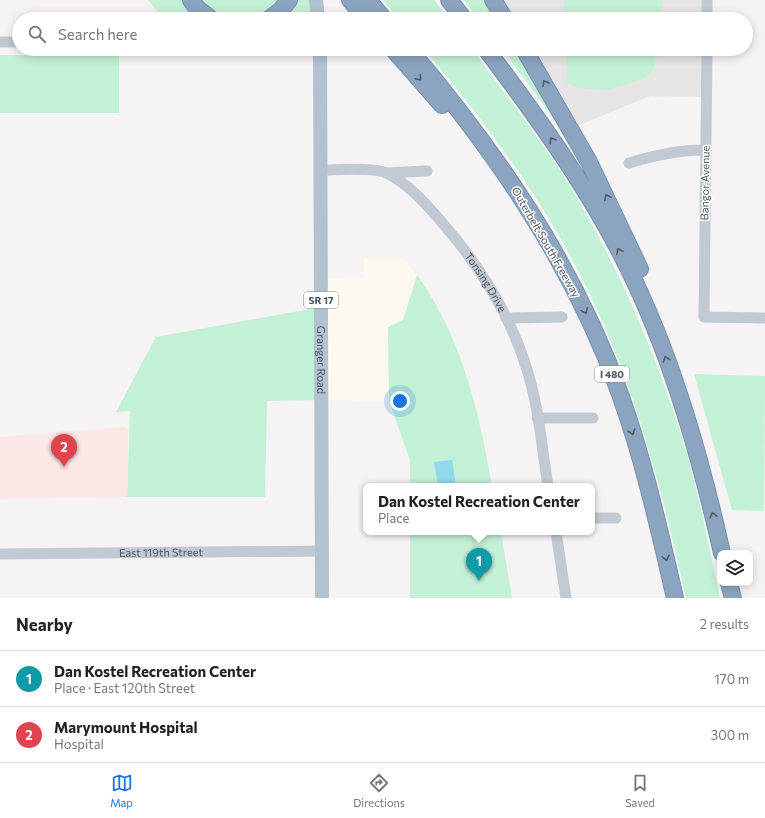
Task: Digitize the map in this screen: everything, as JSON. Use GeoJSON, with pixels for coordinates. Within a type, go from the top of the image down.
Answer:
{"type":"FeatureCollection","features":[{"type":"Feature","properties":{"kind":"highway"},"geometry":{"type":"LineString","coordinates":[[191,0],[202,12]]}},
{"type":"Feature","properties":{"kind":"highway"},"geometry":{"type":"LineString","coordinates":[[279,12],[289,0]]}},
{"type":"Feature","properties":{"kind":"highway"},"geometry":{"type":"LineString","coordinates":[[351,0],[361,12]]}},
{"type":"Feature","properties":{"kind":"highway"},"geometry":{"type":"LineString","coordinates":[[368,0],[378,12]]}},
{"type":"Feature","properties":{"kind":"highway"},"geometry":{"type":"LineString","coordinates":[[450,0],[459,12]]}},
{"type":"Feature","properties":{"kind":"highway"},"geometry":{"type":"LineString","coordinates":[[493,0],[501,12]]}},
{"type":"Feature","properties":{"kind":"highway"},"geometry":{"type":"LineString","coordinates":[[399,56],[453,117],[503,168]]}},
{"type":"Feature","properties":{"kind":"highway","name":"Outerbelt South Freeway"},"geometry":{"type":"LineString","coordinates":[[415,56],[467,120],[503,168],[561,262],[604,354],[633,433],[647,483],[675,598]]}},
{"type":"Feature","properties":{"kind":"highway"},"geometry":{"type":"LineString","coordinates":[[491,56],[532,110],[579,180],[631,274],[658,338],[693,435],[721,550]]}},
{"type":"Feature","properties":{"kind":"highway"},"geometry":{"type":"LineString","coordinates":[[528,56],[585,155],[614,211],[651,293],[658,338]]}},
{"type":"Feature","properties":{"kind":"highway"},"geometry":{"type":"LineString","coordinates":[[730,586],[733,598]]}},
{"type":"Feature","properties":{"kind":"main road"},"geometry":{"type":"LineString","coordinates":[[316,0],[318,12]]}},
{"type":"Feature","properties":{"kind":"main road"},"geometry":{"type":"LineString","coordinates":[[320,12],[322,0]]}},
{"type":"Feature","properties":{"kind":"main road","name":"Granger Road"},"geometry":{"type":"LineString","coordinates":[[320,56],[322,598]]}},
{"type":"Feature","properties":{"kind":"street"},"geometry":{"type":"LineString","coordinates":[[707,0],[707,12]]}},
{"type":"Feature","properties":{"kind":"street"},"geometry":{"type":"LineString","coordinates":[[0,42],[12,42]]}},
{"type":"Feature","properties":{"kind":"street","name":"Bangor Avenue"},"geometry":{"type":"LineString","coordinates":[[707,56],[704,317],[765,318]]}},
{"type":"Feature","properties":{"kind":"street"},"geometry":{"type":"LineString","coordinates":[[629,163],[684,150],[705,150]]}},
{"type":"Feature","properties":{"kind":"street","name":"Tonsing Drive"},"geometry":{"type":"LineString","coordinates":[[321,170],[361,170],[386,173],[413,192],[463,247],[487,281],[520,347],[528,373],[548,483]]}},
{"type":"Feature","properties":{"kind":"street"},"geometry":{"type":"LineString","coordinates":[[386,173],[427,171]]}},
{"type":"Feature","properties":{"kind":"street"},"geometry":{"type":"LineString","coordinates":[[506,318],[562,317]]}},
{"type":"Feature","properties":{"kind":"street"},"geometry":{"type":"LineString","coordinates":[[537,418],[593,418]]}},
{"type":"Feature","properties":{"kind":"street"},"geometry":{"type":"LineString","coordinates":[[595,518],[616,518]]}},
{"type":"Feature","properties":{"kind":"street"},"geometry":{"type":"LineString","coordinates":[[556,535],[566,598]]}},
{"type":"Feature","properties":{"kind":"street","name":"East 119th Street"},"geometry":{"type":"LineString","coordinates":[[0,554],[322,551]]}},
{"type":"Feature","properties":{"kind":"shaded area"},"geometry":{"type":"Polygon","coordinates":[[[504,0],[707,0],[707,12],[512,12],[504,0]]]}},
{"type":"Feature","properties":{"kind":"shaded area"},"geometry":{"type":"Polygon","coordinates":[[[538,56],[707,56],[706,97],[650,96],[579,125],[538,56]]]}},
{"type":"Feature","properties":{"kind":"shaded area"},"geometry":{"type":"Polygon","coordinates":[[[364,259],[404,259],[417,275],[403,320],[388,327],[389,401],[321,400],[321,279],[364,278],[364,259]]]}},
{"type":"Feature","properties":{"kind":"shaded area"},"geometry":{"type":"Polygon","coordinates":[[[124,427],[128,430],[127,497],[0,499],[0,437],[124,427]]]}},
{"type":"Feature","properties":{"kind":"green space"},"geometry":{"type":"Polygon","coordinates":[[[148,0],[322,0],[321,12],[159,12],[148,0]]]}},
{"type":"Feature","properties":{"kind":"green space"},"geometry":{"type":"Polygon","coordinates":[[[383,0],[434,0],[443,12],[393,12],[383,0]]]}},
{"type":"Feature","properties":{"kind":"green space"},"geometry":{"type":"Polygon","coordinates":[[[464,0],[488,0],[496,12],[473,12],[464,0]]]}},
{"type":"Feature","properties":{"kind":"green space"},"geometry":{"type":"Polygon","coordinates":[[[564,0],[662,0],[662,12],[565,12],[564,0]]]}},
{"type":"Feature","properties":{"kind":"green space"},"geometry":{"type":"Polygon","coordinates":[[[0,55],[119,56],[119,113],[0,113],[0,55]]]}},
{"type":"Feature","properties":{"kind":"green space"},"geometry":{"type":"Polygon","coordinates":[[[430,56],[477,56],[548,152],[590,220],[639,320],[666,390],[689,461],[720,598],[686,598],[659,485],[637,411],[610,339],[594,303],[559,235],[518,170],[430,56]]]}},
{"type":"Feature","properties":{"kind":"green space"},"geometry":{"type":"Polygon","coordinates":[[[507,56],[523,56],[561,127],[507,56]]]}},
{"type":"Feature","properties":{"kind":"green space"},"geometry":{"type":"Polygon","coordinates":[[[566,56],[657,56],[653,70],[645,78],[610,90],[578,88],[567,82],[566,56]]]}},
{"type":"Feature","properties":{"kind":"green space"},"geometry":{"type":"Polygon","coordinates":[[[417,275],[433,299],[457,349],[474,403],[491,483],[410,483],[410,460],[389,401],[388,327],[403,320],[417,275]]]}},
{"type":"Feature","properties":{"kind":"green space"},"geometry":{"type":"Polygon","coordinates":[[[321,307],[321,400],[267,401],[265,497],[127,497],[130,411],[116,412],[156,337],[321,307]]]}},
{"type":"Feature","properties":{"kind":"green space"},"geometry":{"type":"Polygon","coordinates":[[[694,374],[765,376],[764,511],[732,510],[694,374]]]}},
{"type":"Feature","properties":{"kind":"green space"},"geometry":{"type":"Polygon","coordinates":[[[410,535],[502,535],[512,598],[410,598],[410,535]]]}},
{"type":"Feature","properties":{"kind":"water"},"geometry":{"type":"Polygon","coordinates":[[[452,460],[456,483],[438,483],[434,462],[452,460]]]}},
{"type":"Feature","properties":{"kind":"place","name":"Marymount Hospital"},"geometry":{"type":"Point","coordinates":[64,467]}},
{"type":"Feature","properties":{"kind":"place","name":"Dan Kostel Recreation Center"},"geometry":{"type":"Point","coordinates":[479,581]}}]}
